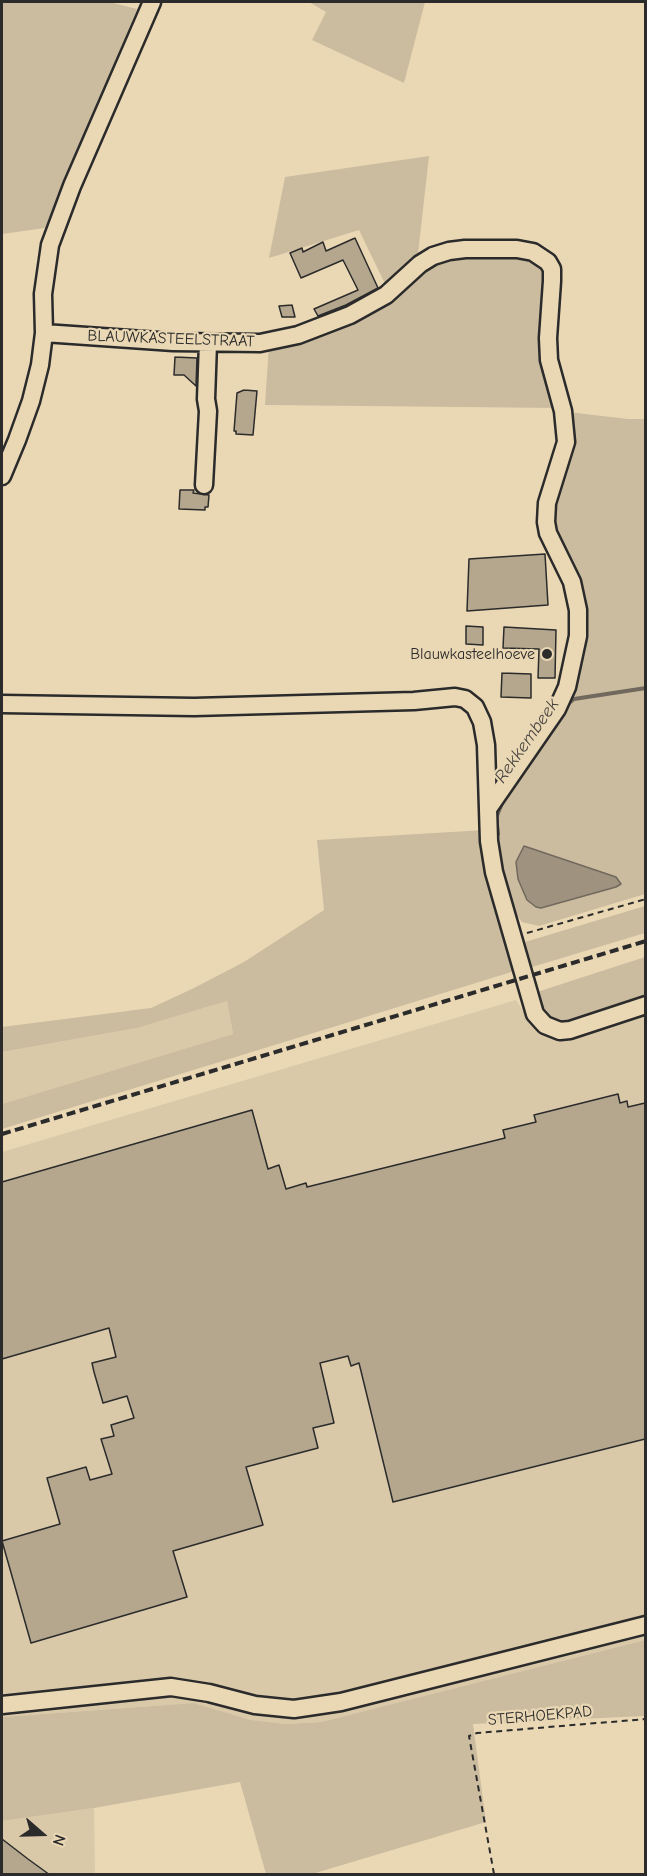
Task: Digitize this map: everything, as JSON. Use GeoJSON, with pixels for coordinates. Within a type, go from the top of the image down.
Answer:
{"type":"FeatureCollection","features":[{"type":"Feature","properties":{"kind":"street"},"geometry":{"type":"LineString","coordinates":[[2,476],[31,401],[40,364],[44,333],[43,294],[50,245],[77,176],[152,2]]}},
{"type":"Feature","properties":{"kind":"street","name":"BLAUWKASTEELSTRAAT"},"geometry":{"type":"LineString","coordinates":[[44,333],[260,343],[279,340],[325,326],[375,303],[420,264],[433,256],[449,251],[517,249],[533,252],[548,262],[552,269],[549,360],[563,411],[566,441],[547,503],[546,522],[548,533],[572,582],[578,610],[578,636],[567,687],[557,710],[488,809]]}},
{"type":"Feature","properties":{"kind":"street"},"geometry":{"type":"LineString","coordinates":[[204,485],[208,411],[206,399],[208,342]]}},
{"type":"Feature","properties":{"kind":"street"},"geometry":{"type":"LineString","coordinates":[[2,704],[194,707],[338,704],[455,697],[465,699],[475,707],[482,722],[486,745],[489,842],[494,872],[533,1010],[545,1025],[560,1031],[570,1030],[645,1005]]}},
{"type":"Feature","properties":{"kind":"street"},"geometry":{"type":"LineString","coordinates":[[2,1705],[171,1687],[209,1693],[255,1705],[294,1709],[341,1702],[645,1625]]}},
{"type":"Feature","properties":{"kind":"path"},"geometry":{"type":"LineString","coordinates":[[512,937],[645,899]]}},
{"type":"Feature","properties":{"kind":"path","name":"STERHOEKPAD"},"geometry":{"type":"LineString","coordinates":[[494,1875],[469,1736],[477,1733],[645,1719]]}},
{"type":"Feature","properties":{"kind":"shaded area"},"geometry":{"type":"Polygon","coordinates":[[[2,2],[109,2],[137,9],[45,228],[2,234],[2,2]]]}},
{"type":"Feature","properties":{"kind":"shaded area"},"geometry":{"type":"Polygon","coordinates":[[[309,2],[425,2],[404,83],[312,40],[326,12],[309,2]]]}},
{"type":"Feature","properties":{"kind":"shaded area"},"geometry":{"type":"Polygon","coordinates":[[[429,156],[418,254],[410,266],[387,288],[359,230],[269,258],[285,177],[429,156]]]}},
{"type":"Feature","properties":{"kind":"shaded area"},"geometry":{"type":"Polygon","coordinates":[[[517,252],[548,267],[559,408],[265,405],[269,345],[284,343],[433,260],[517,252]]]}},
{"type":"Feature","properties":{"kind":"shaded area"},"geometry":{"type":"Polygon","coordinates":[[[568,412],[645,419],[645,894],[539,926],[522,922],[508,904],[495,859],[495,804],[581,650],[549,517],[568,412]],[[524,846],[621,883],[616,877],[524,846]]]}},
{"type":"Feature","properties":{"kind":"shaded area"},"geometry":{"type":"Polygon","coordinates":[[[485,830],[518,970],[2,1129],[2,1104],[233,1034],[227,1001],[137,1028],[2,1052],[2,1027],[151,1008],[244,962],[324,910],[317,840],[485,830]]]}},
{"type":"Feature","properties":{"kind":"shaded area"},"geometry":{"type":"Polygon","coordinates":[[[524,846],[616,877],[621,884],[541,908],[536,907],[527,900],[518,879],[516,862],[524,846]]]}},
{"type":"Feature","properties":{"kind":"shaded area"},"geometry":{"type":"Polygon","coordinates":[[[645,906],[645,933],[532,967],[525,942],[645,906]]]}},
{"type":"Feature","properties":{"kind":"shaded area"},"geometry":{"type":"Polygon","coordinates":[[[645,957],[645,1001],[572,1027],[544,1017],[534,993],[645,957]]]}},
{"type":"Feature","properties":{"kind":"shaded area"},"geometry":{"type":"Polygon","coordinates":[[[516,1000],[537,1032],[558,1040],[645,1013],[645,1640],[321,1722],[286,1724],[251,1720],[194,1703],[2,1717],[2,1152],[516,1000]]]}},
{"type":"Feature","properties":{"kind":"shaded area"},"geometry":{"type":"Polygon","coordinates":[[[227,1001],[233,1034],[2,1104],[2,1052],[137,1028],[227,1001]]]}},
{"type":"Feature","properties":{"kind":"shaded area"},"geometry":{"type":"Polygon","coordinates":[[[645,1640],[645,1716],[473,1724],[486,1822],[312,1874],[266,1874],[240,1782],[94,1808],[2,1821],[2,1717],[194,1703],[251,1720],[286,1724],[321,1722],[645,1640]]]}},
{"type":"Feature","properties":{"kind":"shaded area"},"geometry":{"type":"Polygon","coordinates":[[[94,1808],[95,1874],[2,1874],[2,1821],[94,1808]]]}},
{"type":"Feature","properties":{"kind":"building"},"geometry":{"type":"Polygon","coordinates":[[[355,238],[378,288],[346,305],[318,316],[314,309],[358,290],[343,260],[301,278],[290,253],[302,248],[303,252],[323,242],[326,251],[355,238]]]}},
{"type":"Feature","properties":{"kind":"building"},"geometry":{"type":"Polygon","coordinates":[[[292,305],[295,317],[282,317],[279,306],[292,305]]]}},
{"type":"Feature","properties":{"kind":"building"},"geometry":{"type":"Polygon","coordinates":[[[175,357],[197,358],[196,386],[184,375],[174,375],[175,357]]]}},
{"type":"Feature","properties":{"kind":"building"},"geometry":{"type":"Polygon","coordinates":[[[244,390],[257,391],[253,435],[236,434],[234,431],[237,393],[244,390]]]}},
{"type":"Feature","properties":{"kind":"building"},"geometry":{"type":"Polygon","coordinates":[[[180,490],[194,490],[193,493],[209,495],[208,507],[205,507],[205,510],[179,509],[180,490]]]}},
{"type":"Feature","properties":{"kind":"building"},"geometry":{"type":"Polygon","coordinates":[[[545,554],[548,605],[467,611],[469,559],[545,554]]]}},
{"type":"Feature","properties":{"kind":"building"},"geometry":{"type":"Polygon","coordinates":[[[466,626],[483,627],[483,645],[466,644],[466,626]]]}},
{"type":"Feature","properties":{"kind":"building"},"geometry":{"type":"Polygon","coordinates":[[[504,627],[556,630],[555,678],[538,678],[539,649],[503,648],[504,627]]]}},
{"type":"Feature","properties":{"kind":"building"},"geometry":{"type":"Polygon","coordinates":[[[502,673],[531,674],[531,698],[501,697],[502,673]]]}},
{"type":"Feature","properties":{"kind":"building"},"geometry":{"type":"Polygon","coordinates":[[[618,1094],[620,1103],[627,1101],[628,1107],[645,1103],[645,1439],[393,1502],[359,1363],[351,1366],[348,1356],[320,1363],[334,1423],[313,1428],[318,1448],[246,1467],[263,1525],[173,1551],[187,1597],[31,1643],[2,1541],[60,1524],[47,1478],[86,1467],[90,1480],[112,1474],[101,1439],[114,1436],[111,1425],[134,1418],[127,1396],[103,1403],[94,1372],[92,1363],[116,1357],[109,1328],[2,1359],[2,1182],[252,1110],[268,1169],[279,1165],[286,1189],[306,1183],[307,1187],[505,1138],[503,1130],[536,1122],[534,1115],[618,1094]]]}},
{"type":"Feature","properties":{"kind":"building"},"geometry":{"type":"Polygon","coordinates":[[[2,1839],[28,1859],[50,1875],[2,1875],[2,1839]]]}},
{"type":"Feature","properties":{"kind":"waterway","name":"Rekkembeek"},"geometry":{"type":"LineString","coordinates":[[562,715],[574,699],[646,688]]}},
{"type":"Feature","properties":{"kind":"waterway","name":"Rekkembeek"},"geometry":{"type":"LineString","coordinates":[[498,834],[496,818],[502,803]]}},
{"type":"Feature","properties":{"kind":"railway"},"geometry":{"type":"LineString","coordinates":[[2,1134],[646,941]]}},
{"type":"Feature","properties":{"kind":"place","name":"Blauwkasteelhoeve"},"geometry":{"type":"Point","coordinates":[547,654]}}]}
